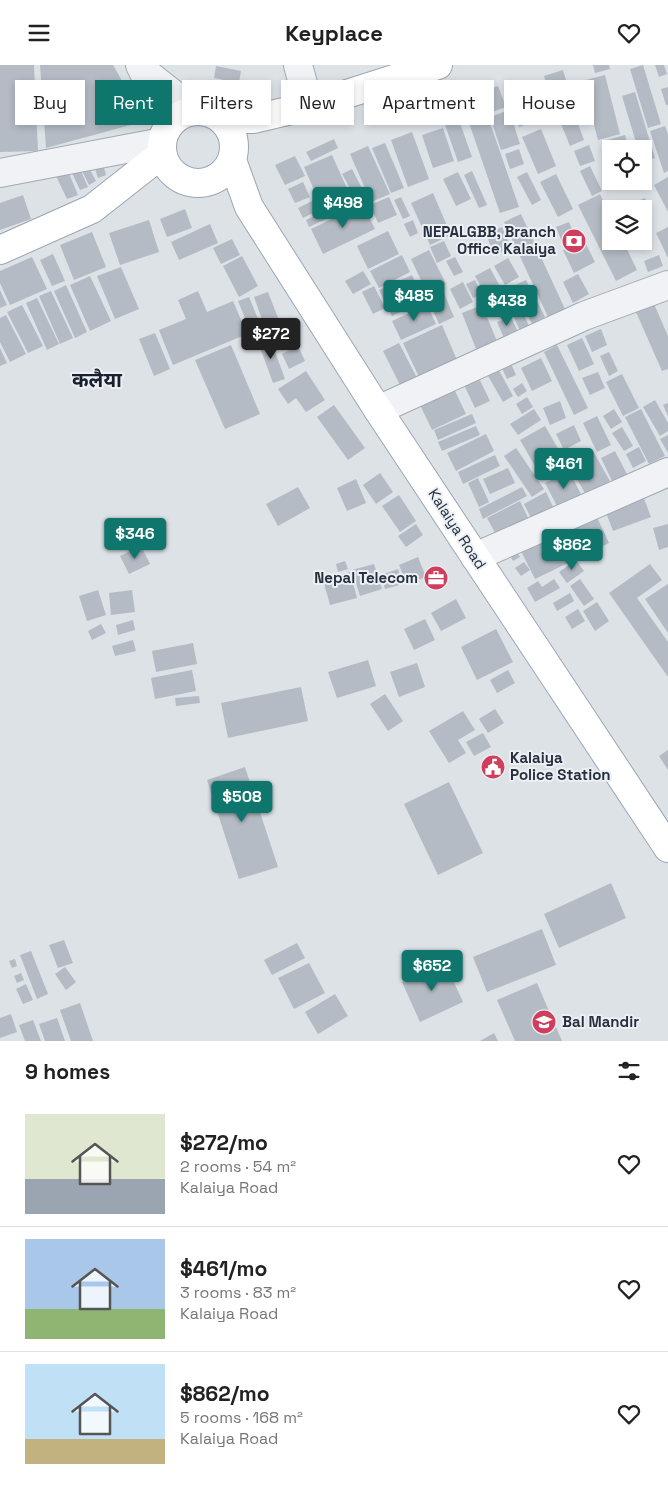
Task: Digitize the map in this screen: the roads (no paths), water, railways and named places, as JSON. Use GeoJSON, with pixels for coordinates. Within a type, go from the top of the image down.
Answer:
{"type":"FeatureCollection","features":[{"type":"Feature","properties":{"kind":"main road"},"geometry":{"type":"LineString","coordinates":[[354,91],[438,65]]}},
{"type":"Feature","properties":{"kind":"main road"},"geometry":{"type":"LineString","coordinates":[[0,249],[92,209],[166,148],[182,117]]}},
{"type":"Feature","properties":{"kind":"main road"},"geometry":{"type":"LineString","coordinates":[[227,125],[233,135],[235,145],[233,158],[250,207]]}},
{"type":"Feature","properties":{"kind":"main road"},"geometry":{"type":"LineString","coordinates":[[166,148],[180,179],[201,183],[212,181],[227,169],[251,125]]}},
{"type":"Feature","properties":{"kind":"main road"},"geometry":{"type":"LineString","coordinates":[[212,181],[250,207]]}},
{"type":"Feature","properties":{"kind":"main road","name":"Kalaiya Road"},"geometry":{"type":"LineString","coordinates":[[250,207],[378,410],[668,849]]}},
{"type":"Feature","properties":{"kind":"street"},"geometry":{"type":"LineString","coordinates":[[298,65],[302,80]]}},
{"type":"Feature","properties":{"kind":"street"},"geometry":{"type":"LineString","coordinates":[[142,68],[182,101]]}},
{"type":"Feature","properties":{"kind":"street"},"geometry":{"type":"LineString","coordinates":[[0,173],[166,148],[142,68]]}},
{"type":"Feature","properties":{"kind":"street"},"geometry":{"type":"LineString","coordinates":[[378,410],[584,316],[668,285]]}},
{"type":"Feature","properties":{"kind":"street"},"geometry":{"type":"LineString","coordinates":[[475,557],[668,472]]}},
{"type":"Feature","properties":{"kind":"place","name":"NEPALGBB, Branch Office Kalaiya"},"geometry":{"type":"Point","coordinates":[574,241]}},
{"type":"Feature","properties":{"kind":"place","name":"Nepal Telecom"},"geometry":{"type":"Point","coordinates":[436,578]}},
{"type":"Feature","properties":{"kind":"place","name":"Kalaiya Police Station"},"geometry":{"type":"Point","coordinates":[493,767]}},
{"type":"Feature","properties":{"kind":"place","name":"Bal Mandir"},"geometry":{"type":"Point","coordinates":[544,1022]}},
{"type":"Feature","properties":{"kind":"district","name":"कलैया"},"geometry":{"type":"Point","coordinates":[97,380]}}]}
